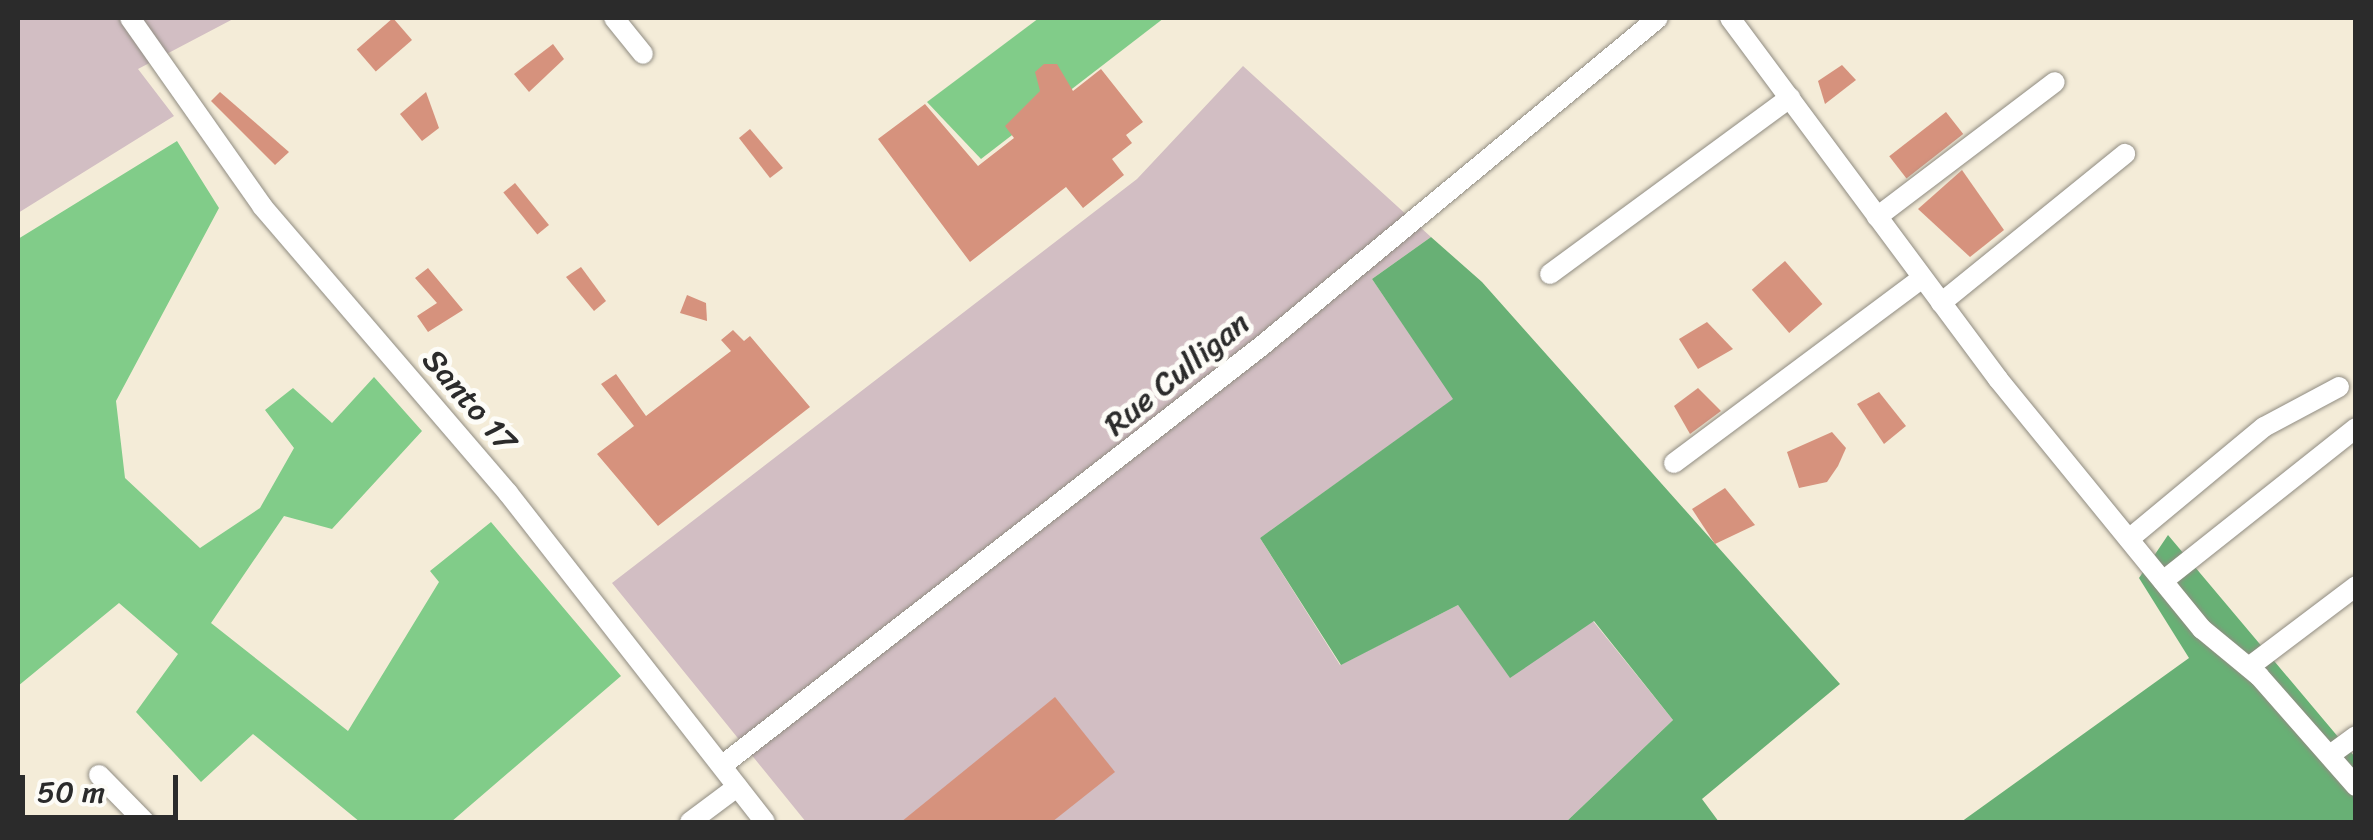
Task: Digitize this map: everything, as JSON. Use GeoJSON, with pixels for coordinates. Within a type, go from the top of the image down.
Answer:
{"type":"FeatureCollection","features":[{"type":"Feature","properties":{"kind":"street","name":"Santo 17"},"geometry":{"type":"LineString","coordinates":[[130,18],[262,206],[508,493],[724,764],[765,822]]}},
{"type":"Feature","properties":{"kind":"street"},"geometry":{"type":"LineString","coordinates":[[614,18],[642,54]]}},
{"type":"Feature","properties":{"kind":"street","name":"Rue Culligan"},"geometry":{"type":"LineString","coordinates":[[724,764],[1264,344],[1658,18]]}},
{"type":"Feature","properties":{"kind":"street"},"geometry":{"type":"LineString","coordinates":[[1730,18],[1922,278],[2202,629],[2249,667],[2356,786]]}},
{"type":"Feature","properties":{"kind":"street"},"geometry":{"type":"LineString","coordinates":[[1878,217],[2054,82]]}},
{"type":"Feature","properties":{"kind":"street"},"geometry":{"type":"LineString","coordinates":[[1550,274],[1790,98]]}},
{"type":"Feature","properties":{"kind":"street"},"geometry":{"type":"LineString","coordinates":[[1942,303],[2125,154]]}},
{"type":"Feature","properties":{"kind":"street"},"geometry":{"type":"LineString","coordinates":[[1674,463],[1922,278]]}},
{"type":"Feature","properties":{"kind":"street"},"geometry":{"type":"LineString","coordinates":[[2129,539],[2264,427],[2339,387]]}},
{"type":"Feature","properties":{"kind":"street"},"geometry":{"type":"LineString","coordinates":[[2163,581],[2356,428]]}},
{"type":"Feature","properties":{"kind":"street"},"geometry":{"type":"LineString","coordinates":[[2249,667],[2356,586]]}},
{"type":"Feature","properties":{"kind":"street"},"geometry":{"type":"LineString","coordinates":[[2330,756],[2356,736]]}},
{"type":"Feature","properties":{"kind":"street"},"geometry":{"type":"LineString","coordinates":[[100,775],[146,822]]}},
{"type":"Feature","properties":{"kind":"street"},"geometry":{"type":"LineString","coordinates":[[690,822],[737,786]]}},
{"type":"Feature","properties":{"kind":"shaded area"},"geometry":{"type":"Polygon","coordinates":[[[18,18],[235,18],[138,69],[174,116],[18,213],[18,18]]]}},
{"type":"Feature","properties":{"kind":"shaded area"},"geometry":{"type":"Polygon","coordinates":[[[1243,66],[1431,237],[1372,279],[1454,399],[1260,538],[1340,665],[1458,605],[1510,677],[1593,621],[1673,720],[1566,822],[806,822],[612,583],[1137,179],[1243,66]]]}},
{"type":"Feature","properties":{"kind":"green space"},"geometry":{"type":"Polygon","coordinates":[[[1039,18],[1164,18],[981,159],[927,102],[1039,18]]]}},
{"type":"Feature","properties":{"kind":"green space"},"geometry":{"type":"Polygon","coordinates":[[[177,141],[219,208],[116,401],[125,478],[200,548],[260,508],[294,448],[265,410],[293,388],[332,423],[374,377],[422,431],[332,529],[284,516],[211,623],[348,731],[439,582],[430,571],[491,522],[621,676],[451,822],[360,822],[253,734],[201,782],[136,712],[178,654],[119,603],[18,686],[18,239],[177,141]]]}},
{"type":"Feature","properties":{"kind":"green space"},"geometry":{"type":"Polygon","coordinates":[[[1431,237],[1482,282],[1840,684],[1702,799],[1719,822],[1566,822],[1673,720],[1594,621],[1510,678],[1458,605],[1341,665],[1260,538],[1453,399],[1372,279],[1431,237]]]}},
{"type":"Feature","properties":{"kind":"green space"},"geometry":{"type":"Polygon","coordinates":[[[2168,535],[2355,757],[2355,822],[1961,822],[2189,658],[2139,578],[2168,535]]]}},
{"type":"Feature","properties":{"kind":"building"},"geometry":{"type":"Polygon","coordinates":[[[393,18],[412,40],[376,71],[357,49],[393,18]]]}},
{"type":"Feature","properties":{"kind":"building"},"geometry":{"type":"Polygon","coordinates":[[[553,44],[564,59],[529,92],[514,74],[553,44]]]}},
{"type":"Feature","properties":{"kind":"building"},"geometry":{"type":"Polygon","coordinates":[[[1044,64],[1057,64],[1073,91],[1101,69],[1143,122],[1126,135],[1132,143],[1112,159],[1124,175],[1083,208],[1066,187],[970,262],[878,139],[925,104],[978,166],[1014,138],[1005,126],[1040,91],[1035,72],[1044,64]]]}},
{"type":"Feature","properties":{"kind":"building"},"geometry":{"type":"Polygon","coordinates":[[[1842,65],[1856,80],[1825,104],[1818,81],[1842,65]]]}},
{"type":"Feature","properties":{"kind":"building"},"geometry":{"type":"Polygon","coordinates":[[[220,92],[289,152],[275,165],[211,101],[220,92]]]}},
{"type":"Feature","properties":{"kind":"building"},"geometry":{"type":"Polygon","coordinates":[[[426,92],[439,128],[422,141],[400,114],[426,92]]]}},
{"type":"Feature","properties":{"kind":"building"},"geometry":{"type":"Polygon","coordinates":[[[1946,112],[1963,134],[1907,178],[1889,156],[1946,112]]]}},
{"type":"Feature","properties":{"kind":"building"},"geometry":{"type":"Polygon","coordinates":[[[750,129],[783,168],[770,178],[739,138],[750,129]]]}},
{"type":"Feature","properties":{"kind":"building"},"geometry":{"type":"Polygon","coordinates":[[[1962,170],[2004,230],[1970,257],[1918,209],[1962,170]]]}},
{"type":"Feature","properties":{"kind":"building"},"geometry":{"type":"Polygon","coordinates":[[[515,183],[549,225],[537,234],[503,192],[515,183]]]}},
{"type":"Feature","properties":{"kind":"building"},"geometry":{"type":"Polygon","coordinates":[[[1785,261],[1822,304],[1789,333],[1752,290],[1785,261]]]}},
{"type":"Feature","properties":{"kind":"building"},"geometry":{"type":"Polygon","coordinates":[[[581,267],[606,301],[594,311],[566,277],[581,267]]]}},
{"type":"Feature","properties":{"kind":"building"},"geometry":{"type":"Polygon","coordinates":[[[428,268],[463,310],[428,332],[417,316],[437,303],[415,278],[428,268]]]}},
{"type":"Feature","properties":{"kind":"building"},"geometry":{"type":"Polygon","coordinates":[[[687,295],[706,303],[707,321],[680,313],[687,295]]]}},
{"type":"Feature","properties":{"kind":"building"},"geometry":{"type":"Polygon","coordinates":[[[1707,322],[1733,349],[1698,369],[1679,339],[1707,322]]]}},
{"type":"Feature","properties":{"kind":"building"},"geometry":{"type":"Polygon","coordinates":[[[733,330],[744,341],[750,336],[810,407],[658,526],[597,454],[634,426],[601,384],[616,374],[646,416],[731,351],[721,340],[733,330]]]}},
{"type":"Feature","properties":{"kind":"building"},"geometry":{"type":"Polygon","coordinates":[[[1698,388],[1721,411],[1690,434],[1674,406],[1698,388]]]}},
{"type":"Feature","properties":{"kind":"building"},"geometry":{"type":"Polygon","coordinates":[[[1879,392],[1906,426],[1884,444],[1857,404],[1879,392]]]}},
{"type":"Feature","properties":{"kind":"building"},"geometry":{"type":"Polygon","coordinates":[[[1832,432],[1846,448],[1838,466],[1827,482],[1799,488],[1787,452],[1832,432]]]}},
{"type":"Feature","properties":{"kind":"building"},"geometry":{"type":"Polygon","coordinates":[[[1725,488],[1755,525],[1715,544],[1692,509],[1725,488]]]}},
{"type":"Feature","properties":{"kind":"building"},"geometry":{"type":"Polygon","coordinates":[[[1055,697],[1115,772],[1052,822],[901,822],[1055,697]]]}}]}
